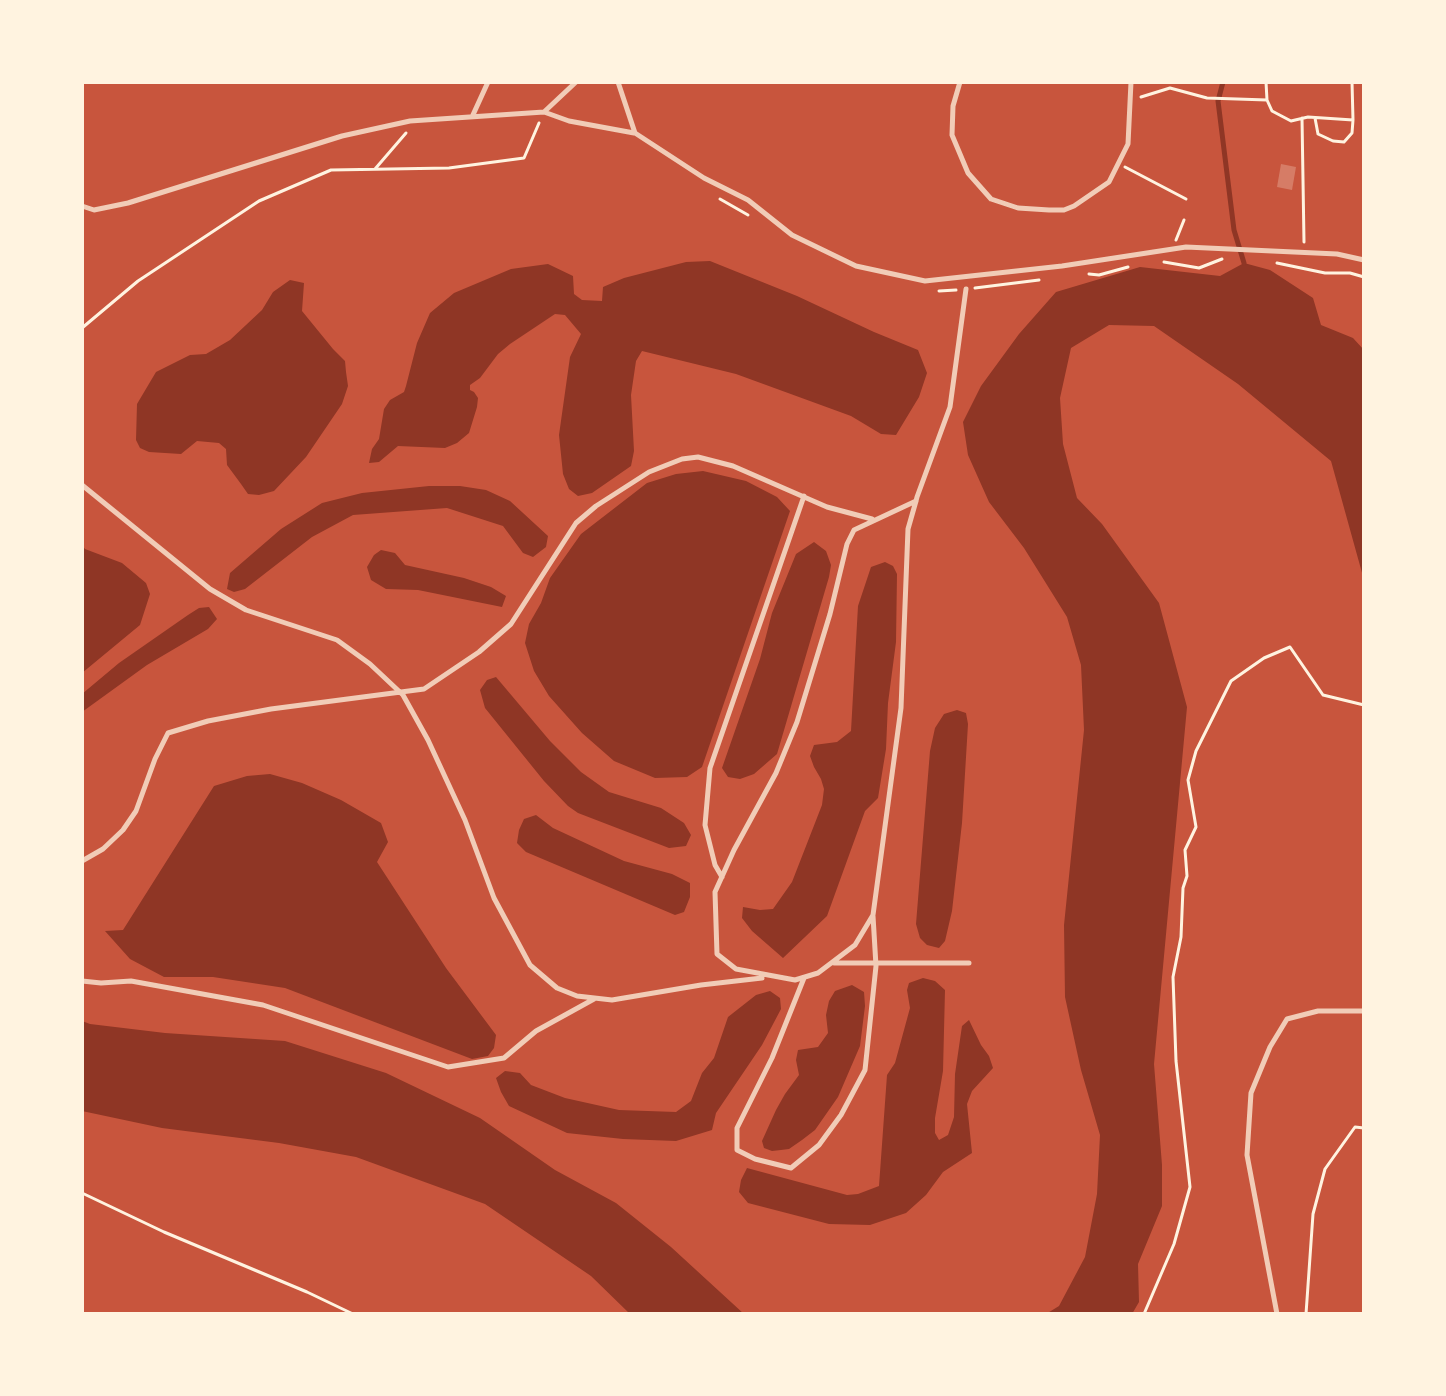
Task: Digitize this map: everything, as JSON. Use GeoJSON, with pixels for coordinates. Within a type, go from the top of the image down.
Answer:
{"type":"FeatureCollection","features":[{"type":"Feature","properties":{"kind":"lane"},"geometry":{"type":"LineString","coordinates":[[472,117],[488,82]]}},
{"type":"Feature","properties":{"kind":"lane"},"geometry":{"type":"LineString","coordinates":[[544,112],[576,82]]}},
{"type":"Feature","properties":{"kind":"lane"},"geometry":{"type":"LineString","coordinates":[[618,82],[635,133]]}},
{"type":"Feature","properties":{"kind":"lane"},"geometry":{"type":"LineString","coordinates":[[960,82],[953,106],[952,135],[968,173],[991,199],[1018,208],[1064,210],[1109,182],[1119,164],[1128,144],[1131,82]]}},
{"type":"Feature","properties":{"kind":"lane"},"geometry":{"type":"LineString","coordinates":[[82,206],[94,210],[128,203],[342,136],[417,121],[544,112],[569,121],[635,133],[704,178],[748,200],[792,235],[856,266],[925,281],[1062,266],[1176,248],[1337,254],[1364,260]]}},
{"type":"Feature","properties":{"kind":"lane"},"geometry":{"type":"LineString","coordinates":[[804,977],[772,1058],[737,1128],[737,1150],[755,1159],[791,1168],[819,1145],[841,1115],[865,1070],[875,963],[873,915],[898,737],[908,529],[950,407],[966,289]]}},
{"type":"Feature","properties":{"kind":"lane"},"geometry":{"type":"LineString","coordinates":[[82,861],[103,849],[123,830],[136,811],[168,733],[208,721],[271,709],[424,689],[479,652],[511,624],[576,523],[596,506],[649,472],[682,459],[698,457],[733,466],[827,507],[872,520]]}},
{"type":"Feature","properties":{"kind":"lane"},"geometry":{"type":"LineString","coordinates":[[82,485],[210,589],[246,610],[337,640],[370,664],[400,692],[428,740],[465,820],[494,898],[530,965],[557,988],[595,999],[633,998],[767,977]]}},
{"type":"Feature","properties":{"kind":"lane"},"geometry":{"type":"LineString","coordinates":[[722,877],[715,865],[705,825],[710,768],[804,496]]}},
{"type":"Feature","properties":{"kind":"lane"},"geometry":{"type":"LineString","coordinates":[[873,915],[855,945],[818,973],[795,980],[736,969],[717,954],[715,892],[776,773],[797,722],[830,614],[847,544],[854,530],[916,501]]}},
{"type":"Feature","properties":{"kind":"lane"},"geometry":{"type":"LineString","coordinates":[[833,963],[969,963]]}},
{"type":"Feature","properties":{"kind":"lane"},"geometry":{"type":"LineString","coordinates":[[82,981],[131,981],[263,1005],[448,1067],[504,1058],[536,1031],[595,999]]}},
{"type":"Feature","properties":{"kind":"lane"},"geometry":{"type":"LineString","coordinates":[[1277,1314],[1247,1155],[1251,1093],[1270,1047],[1287,1019],[1318,1011],[1364,1011]]}},
{"type":"Feature","properties":{"kind":"path"},"geometry":{"type":"LineString","coordinates":[[1266,82],[1267,100],[1272,111],[1281,118],[1291,121],[1302,118],[1353,120]]}},
{"type":"Feature","properties":{"kind":"path"},"geometry":{"type":"LineString","coordinates":[[1315,118],[1318,134],[1344,142],[1352,133],[1352,82]]}},
{"type":"Feature","properties":{"kind":"path"},"geometry":{"type":"LineString","coordinates":[[1132,99],[1170,88],[1207,98],[1267,100]]}},
{"type":"Feature","properties":{"kind":"path"},"geometry":{"type":"LineString","coordinates":[[82,328],[138,281],[259,201],[331,170],[449,168],[524,158],[544,112]]}},
{"type":"Feature","properties":{"kind":"path"},"geometry":{"type":"LineString","coordinates":[[1302,118],[1304,251]]}},
{"type":"Feature","properties":{"kind":"path"},"geometry":{"type":"LineString","coordinates":[[375,169],[417,121]]}},
{"type":"Feature","properties":{"kind":"path"},"geometry":{"type":"LineString","coordinates":[[1119,164],[1167,192],[1186,199]]}},
{"type":"Feature","properties":{"kind":"path"},"geometry":{"type":"LineString","coordinates":[[716,197],[755,219]]}},
{"type":"Feature","properties":{"kind":"path"},"geometry":{"type":"LineString","coordinates":[[1176,248],[1178,231],[1184,220]]}},
{"type":"Feature","properties":{"kind":"path"},"geometry":{"type":"LineString","coordinates":[[1155,263],[1199,268],[1227,258]]}},
{"type":"Feature","properties":{"kind":"path"},"geometry":{"type":"LineString","coordinates":[[1271,261],[1325,273],[1350,273],[1364,277]]}},
{"type":"Feature","properties":{"kind":"path"},"geometry":{"type":"LineString","coordinates":[[1088,273],[1099,275],[1133,266]]}},
{"type":"Feature","properties":{"kind":"path"},"geometry":{"type":"LineString","coordinates":[[932,289],[966,289],[1043,279]]}},
{"type":"Feature","properties":{"kind":"path"},"geometry":{"type":"LineString","coordinates":[[1144,1314],[1174,1244],[1190,1187],[1176,1061],[1173,977],[1181,937],[1183,888],[1187,876],[1185,850],[1196,827],[1188,780],[1196,751],[1231,681],[1264,658],[1290,647],[1323,695],[1364,705]]}},
{"type":"Feature","properties":{"kind":"path"},"geometry":{"type":"LineString","coordinates":[[1306,1314],[1313,1214],[1325,1169],[1355,1127],[1364,1128]]}},
{"type":"Feature","properties":{"kind":"path"},"geometry":{"type":"LineString","coordinates":[[82,1193],[353,1314]]}},
{"type":"Feature","properties":{"kind":"shaded area"},"geometry":{"type":"Polygon","coordinates":[[[710,261],[918,350],[927,373],[919,397],[896,435],[881,434],[851,416],[736,374],[642,351],[636,361],[631,395],[634,451],[631,466],[592,493],[578,496],[569,489],[563,474],[559,435],[570,357],[581,334],[565,315],[555,314],[498,354],[480,378],[470,385],[470,390],[478,398],[477,407],[469,433],[457,443],[445,448],[398,446],[379,462],[369,463],[372,449],[379,439],[384,409],[390,400],[404,392],[417,343],[430,313],[454,293],[511,269],[548,264],[573,276],[574,294],[582,300],[602,301],[603,287],[624,278],[686,262],[710,261]]]}},
{"type":"Feature","properties":{"kind":"shaded area"},"geometry":{"type":"Polygon","coordinates":[[[1244,263],[1270,270],[1313,298],[1321,325],[1353,338],[1364,350],[1364,580],[1331,461],[1238,384],[1154,326],[1109,325],[1071,348],[1060,398],[1063,444],[1077,498],[1102,524],[1159,603],[1187,707],[1154,1064],[1162,1206],[1138,1264],[1139,1302],[1132,1314],[1046,1314],[1059,1306],[1085,1257],[1097,1194],[1100,1135],[1081,1070],[1065,997],[1064,925],[1084,730],[1081,665],[1067,617],[1024,548],[989,502],[968,455],[963,422],[981,386],[1019,334],[1056,292],[1140,267],[1220,276],[1244,263]]]}},
{"type":"Feature","properties":{"kind":"shaded area"},"geometry":{"type":"Polygon","coordinates":[[[290,280],[304,283],[302,311],[345,361],[348,386],[342,404],[306,457],[274,491],[259,495],[248,494],[227,465],[226,449],[219,443],[197,441],[181,454],[149,452],[140,448],[136,440],[137,404],[156,372],[190,355],[206,354],[230,340],[262,310],[273,292],[290,280]]]}},
{"type":"Feature","properties":{"kind":"shaded area"},"geometry":{"type":"Polygon","coordinates":[[[703,471],[746,481],[777,497],[790,511],[702,767],[687,777],[655,778],[614,761],[582,733],[549,696],[534,671],[525,643],[529,624],[550,578],[581,534],[647,483],[676,474],[703,471]]]}},
{"type":"Feature","properties":{"kind":"shaded area"},"geometry":{"type":"Polygon","coordinates":[[[429,486],[486,490],[510,501],[548,536],[546,547],[533,557],[523,553],[503,526],[447,508],[353,515],[312,537],[245,589],[234,592],[227,589],[230,573],[281,529],[322,503],[362,493],[429,486]]]}},
{"type":"Feature","properties":{"kind":"shaded area"},"geometry":{"type":"Polygon","coordinates":[[[814,542],[826,551],[831,565],[829,577],[777,754],[754,774],[740,779],[728,777],[722,768],[760,659],[772,613],[796,554],[814,542]]]}},
{"type":"Feature","properties":{"kind":"shaded area"},"geometry":{"type":"Polygon","coordinates":[[[82,545],[85,549],[122,563],[146,583],[150,594],[140,625],[82,673],[82,545]]]}},
{"type":"Feature","properties":{"kind":"shaded area"},"geometry":{"type":"Polygon","coordinates":[[[381,550],[395,553],[405,565],[491,587],[506,596],[502,607],[418,590],[386,589],[371,580],[367,567],[381,550]]]}},
{"type":"Feature","properties":{"kind":"shaded area"},"geometry":{"type":"Polygon","coordinates":[[[885,562],[893,566],[897,574],[896,642],[878,798],[865,811],[827,916],[783,958],[752,931],[742,918],[743,907],[773,909],[792,882],[822,805],[824,789],[810,756],[814,745],[837,742],[851,731],[858,606],[871,567],[885,562]]]}},
{"type":"Feature","properties":{"kind":"shaded area"},"geometry":{"type":"Polygon","coordinates":[[[209,607],[217,619],[208,629],[147,665],[82,712],[82,694],[119,663],[199,608],[209,607]]]}},
{"type":"Feature","properties":{"kind":"shaded area"},"geometry":{"type":"Polygon","coordinates":[[[496,677],[550,741],[581,772],[609,792],[661,808],[684,823],[691,835],[686,846],[669,848],[578,813],[568,806],[485,708],[480,690],[487,680],[496,677]]]}},
{"type":"Feature","properties":{"kind":"shaded area"},"geometry":{"type":"Polygon","coordinates":[[[957,710],[966,713],[968,724],[962,823],[952,911],[945,941],[939,948],[927,945],[920,938],[916,924],[930,751],[935,728],[944,714],[957,710]]]}},
{"type":"Feature","properties":{"kind":"shaded area"},"geometry":{"type":"Polygon","coordinates":[[[270,774],[302,783],[341,800],[381,823],[388,842],[377,862],[446,968],[496,1035],[494,1048],[488,1056],[472,1059],[285,988],[213,977],[164,977],[130,959],[105,931],[123,930],[214,786],[247,776],[270,774]]]}},
{"type":"Feature","properties":{"kind":"shaded area"},"geometry":{"type":"Polygon","coordinates":[[[536,815],[553,828],[624,861],[672,874],[690,883],[690,897],[684,912],[675,915],[526,852],[517,843],[519,830],[524,819],[536,815]]]}},
{"type":"Feature","properties":{"kind":"shaded area"},"geometry":{"type":"Polygon","coordinates":[[[923,978],[935,981],[945,990],[943,1071],[935,1118],[935,1133],[939,1140],[948,1135],[954,1117],[955,1074],[962,1026],[969,1020],[993,1068],[972,1091],[967,1104],[972,1153],[943,1172],[926,1195],[906,1213],[870,1225],[829,1224],[748,1203],[739,1192],[747,1168],[847,1195],[879,1186],[887,1075],[895,1063],[910,1008],[909,983],[923,978]]]}},
{"type":"Feature","properties":{"kind":"shaded area"},"geometry":{"type":"Polygon","coordinates":[[[852,985],[864,992],[860,1046],[838,1097],[815,1130],[789,1149],[772,1151],[764,1148],[762,1141],[776,1110],[799,1075],[798,1050],[818,1047],[828,1033],[826,1015],[829,1001],[835,991],[852,985]]]}},
{"type":"Feature","properties":{"kind":"shaded area"},"geometry":{"type":"Polygon","coordinates":[[[770,991],[780,998],[781,1009],[762,1045],[716,1113],[712,1130],[676,1141],[567,1133],[509,1106],[496,1078],[505,1071],[520,1073],[531,1085],[565,1098],[619,1110],[676,1112],[691,1101],[702,1073],[714,1058],[728,1017],[756,995],[770,991]]]}},
{"type":"Feature","properties":{"kind":"shaded area"},"geometry":{"type":"Polygon","coordinates":[[[82,1021],[165,1033],[285,1041],[386,1073],[480,1118],[555,1170],[616,1203],[671,1247],[744,1314],[630,1314],[591,1276],[485,1204],[356,1157],[279,1143],[162,1128],[82,1111],[82,1021]]]}},
{"type":"Feature","properties":{"kind":"building"},"geometry":{"type":"Polygon","coordinates":[[[1281,164],[1296,167],[1292,190],[1277,187],[1281,164]]]}},
{"type":"Feature","properties":{"kind":"waterway"},"geometry":{"type":"LineString","coordinates":[[1223,82],[1218,101],[1234,230],[1244,263]]}}]}
